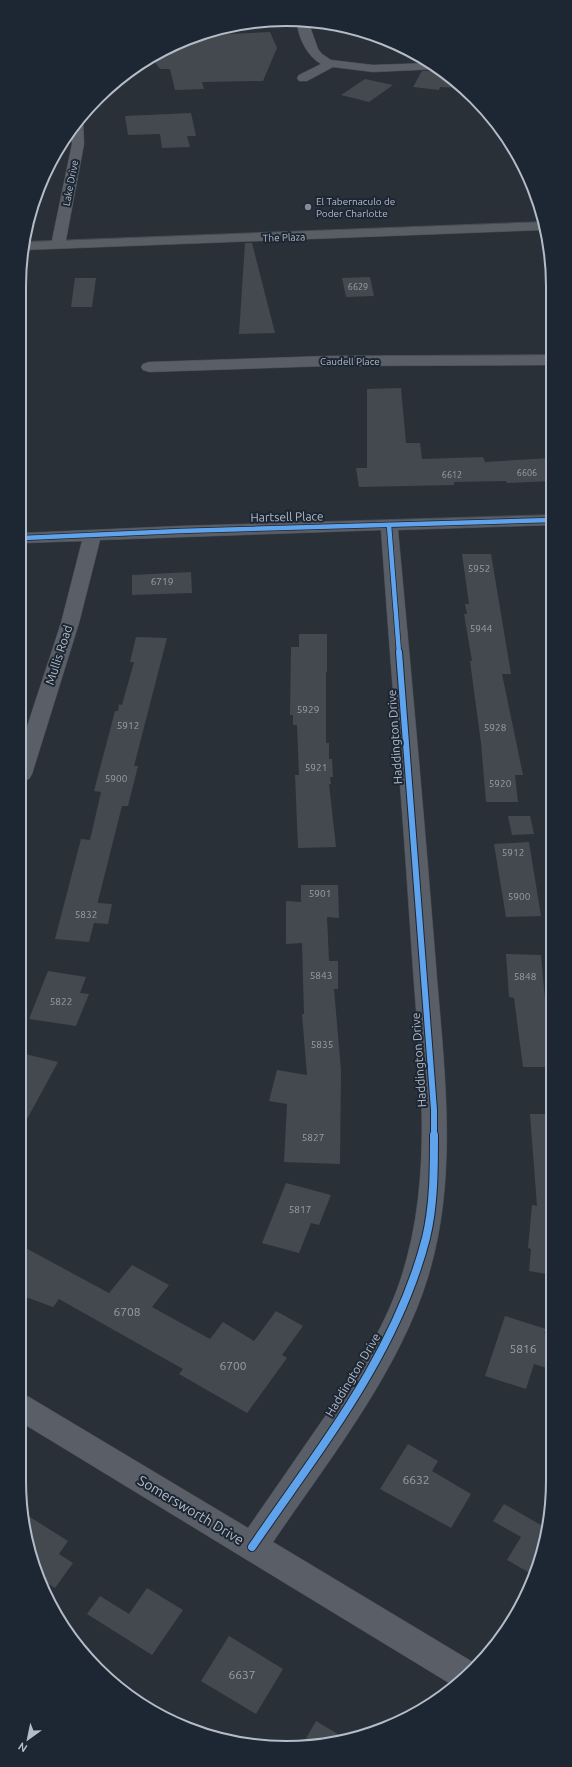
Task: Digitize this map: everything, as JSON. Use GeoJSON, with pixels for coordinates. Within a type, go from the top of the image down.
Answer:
{"type":"FeatureCollection","features":[{"type":"Feature","properties":{"kind":"main road","name":"The Plaza"},"geometry":{"type":"LineString","coordinates":[[29,246],[539,226]]}},
{"type":"Feature","properties":{"kind":"street"},"geometry":{"type":"LineString","coordinates":[[304,27],[314,52],[320,59],[332,64],[364,68],[424,66]]}},
{"type":"Feature","properties":{"kind":"street"},"geometry":{"type":"LineString","coordinates":[[303,78],[332,64]]}},
{"type":"Feature","properties":{"kind":"street","name":"Lake Drive"},"geometry":{"type":"LineString","coordinates":[[58,245],[78,144],[77,132]]}},
{"type":"Feature","properties":{"kind":"street","name":"Caudell Place"},"geometry":{"type":"LineString","coordinates":[[149,367],[319,361],[546,360]]}},
{"type":"Feature","properties":{"kind":"street","name":"Hartsell Place"},"geometry":{"type":"LineString","coordinates":[[26,538],[93,534],[546,520]]}},
{"type":"Feature","properties":{"kind":"street","name":"Haddington Drive"},"geometry":{"type":"LineString","coordinates":[[252,1547],[363,1385],[394,1328],[414,1279],[426,1236],[433,1183],[434,1110],[418,882],[389,525]]}},
{"type":"Feature","properties":{"kind":"street","name":"Mullis Road"},"geometry":{"type":"LineString","coordinates":[[26,761],[70,622],[93,534]]}},
{"type":"Feature","properties":{"kind":"street","name":"Somersworth Drive"},"geometry":{"type":"LineString","coordinates":[[26,1410],[461,1673]]}},
{"type":"Feature","properties":{"kind":"building"},"geometry":{"type":"Polygon","coordinates":[[[270,32],[277,48],[263,81],[202,82],[204,89],[175,90],[170,69],[160,69],[155,62],[187,46],[221,35],[270,32]]]}},
{"type":"Feature","properties":{"kind":"building"},"geometry":{"type":"Polygon","coordinates":[[[431,70],[453,88],[440,87],[439,90],[413,87],[422,71],[431,70]]]}},
{"type":"Feature","properties":{"kind":"building"},"geometry":{"type":"Polygon","coordinates":[[[365,79],[393,85],[369,102],[341,95],[365,79]]]}},
{"type":"Feature","properties":{"kind":"building"},"geometry":{"type":"Polygon","coordinates":[[[191,113],[196,136],[187,136],[190,147],[162,148],[160,134],[128,135],[125,116],[191,113]]]}},
{"type":"Feature","properties":{"kind":"building"},"geometry":{"type":"Polygon","coordinates":[[[245,243],[252,243],[275,333],[239,334],[245,243]]]}},
{"type":"Feature","properties":{"kind":"building"},"geometry":{"type":"Polygon","coordinates":[[[370,277],[374,296],[346,297],[342,278],[370,277]]]}},
{"type":"Feature","properties":{"kind":"building"},"geometry":{"type":"Polygon","coordinates":[[[75,278],[96,278],[92,307],[71,307],[75,278]]]}},
{"type":"Feature","properties":{"kind":"building"},"geometry":{"type":"Polygon","coordinates":[[[401,388],[406,443],[420,443],[422,459],[483,457],[485,462],[546,458],[546,481],[507,483],[506,481],[454,482],[454,485],[359,487],[356,468],[367,468],[367,389],[401,388]]]}},
{"type":"Feature","properties":{"kind":"building"},"geometry":{"type":"Polygon","coordinates":[[[462,554],[491,554],[511,674],[502,674],[523,775],[515,775],[518,802],[486,802],[481,743],[470,661],[472,661],[464,614],[467,614],[465,604],[469,604],[462,554]]]}},
{"type":"Feature","properties":{"kind":"building"},"geometry":{"type":"Polygon","coordinates":[[[191,572],[192,593],[132,595],[132,575],[191,572]]]}},
{"type":"Feature","properties":{"kind":"building"},"geometry":{"type":"Polygon","coordinates":[[[299,634],[327,634],[326,743],[329,743],[329,759],[332,759],[333,777],[330,777],[331,784],[329,784],[336,847],[298,848],[295,775],[299,775],[297,725],[293,725],[293,715],[290,715],[291,647],[299,647],[299,634]]]}},
{"type":"Feature","properties":{"kind":"building"},"geometry":{"type":"Polygon","coordinates":[[[136,637],[167,638],[134,766],[138,766],[128,806],[122,806],[98,901],[98,903],[112,904],[108,924],[94,923],[89,942],[55,939],[81,839],[90,840],[101,792],[94,791],[115,711],[118,711],[119,704],[122,705],[134,662],[130,662],[136,637]]]}},
{"type":"Feature","properties":{"kind":"building"},"geometry":{"type":"Polygon","coordinates":[[[508,816],[530,816],[534,834],[512,835],[508,816]]]}},
{"type":"Feature","properties":{"kind":"building"},"geometry":{"type":"Polygon","coordinates":[[[529,842],[541,916],[506,917],[494,844],[529,842]]]}},
{"type":"Feature","properties":{"kind":"building"},"geometry":{"type":"Polygon","coordinates":[[[301,885],[338,885],[339,918],[327,917],[329,961],[338,961],[338,989],[334,989],[341,1070],[340,1164],[284,1162],[287,1104],[269,1101],[277,1070],[307,1075],[302,1014],[304,1014],[302,943],[286,944],[286,901],[301,902],[301,885]]]}},
{"type":"Feature","properties":{"kind":"building"},"geometry":{"type":"Polygon","coordinates":[[[506,954],[541,955],[546,1011],[546,1067],[523,1067],[514,998],[509,997],[506,954]]]}},
{"type":"Feature","properties":{"kind":"building"},"geometry":{"type":"Polygon","coordinates":[[[48,971],[86,977],[80,993],[89,994],[76,1026],[29,1019],[48,971]]]}},
{"type":"Feature","properties":{"kind":"building"},"geometry":{"type":"Polygon","coordinates":[[[26,1054],[58,1062],[26,1121],[26,1054]]]}},
{"type":"Feature","properties":{"kind":"building"},"geometry":{"type":"Polygon","coordinates":[[[530,1114],[546,1114],[546,1274],[529,1271],[531,1249],[528,1248],[532,1205],[537,1206],[530,1114]]]}},
{"type":"Feature","properties":{"kind":"building"},"geometry":{"type":"Polygon","coordinates":[[[286,1183],[331,1195],[319,1225],[311,1223],[299,1253],[262,1243],[286,1183]]]}},
{"type":"Feature","properties":{"kind":"building"},"geometry":{"type":"Polygon","coordinates":[[[26,1248],[109,1293],[132,1265],[169,1285],[152,1307],[210,1339],[223,1322],[254,1341],[276,1311],[303,1326],[282,1355],[287,1358],[247,1413],[179,1374],[183,1369],[59,1299],[53,1307],[26,1297],[26,1248]]]}},
{"type":"Feature","properties":{"kind":"building"},"geometry":{"type":"Polygon","coordinates":[[[505,1316],[546,1329],[544,1333],[546,1333],[546,1368],[534,1364],[526,1389],[485,1376],[505,1316]]]}},
{"type":"Feature","properties":{"kind":"building"},"geometry":{"type":"Polygon","coordinates":[[[408,1444],[438,1461],[432,1471],[471,1494],[451,1528],[380,1489],[408,1444]]]}},
{"type":"Feature","properties":{"kind":"building"},"geometry":{"type":"Polygon","coordinates":[[[504,1504],[542,1526],[529,1573],[507,1560],[521,1537],[493,1521],[504,1504]]]}},
{"type":"Feature","properties":{"kind":"building"},"geometry":{"type":"Polygon","coordinates":[[[28,1516],[68,1541],[59,1554],[73,1563],[55,1588],[47,1583],[40,1565],[28,1516]]]}},
{"type":"Feature","properties":{"kind":"building"},"geometry":{"type":"Polygon","coordinates":[[[147,1588],[183,1610],[152,1655],[87,1614],[100,1596],[129,1614],[147,1588]]]}},
{"type":"Feature","properties":{"kind":"building"},"geometry":{"type":"Polygon","coordinates":[[[229,1636],[283,1669],[256,1714],[201,1681],[229,1636]]]}},
{"type":"Feature","properties":{"kind":"building"},"geometry":{"type":"Polygon","coordinates":[[[316,1721],[340,1735],[320,1739],[305,1740],[316,1721]]]}},
{"type":"Feature","properties":{"kind":"cycle path"},"geometry":{"type":"LineString","coordinates":[[26,538],[180,531],[546,520]]}},
{"type":"Feature","properties":{"kind":"cycle path"},"geometry":{"type":"LineString","coordinates":[[252,1547],[363,1385],[394,1328],[414,1279],[426,1236],[434,1175],[434,1110],[418,882],[389,525]]}},
{"type":"Feature","properties":{"kind":"place","name":"El Tabernaculo de Poder Charlotte"},"geometry":{"type":"Point","coordinates":[308,207]}}]}
